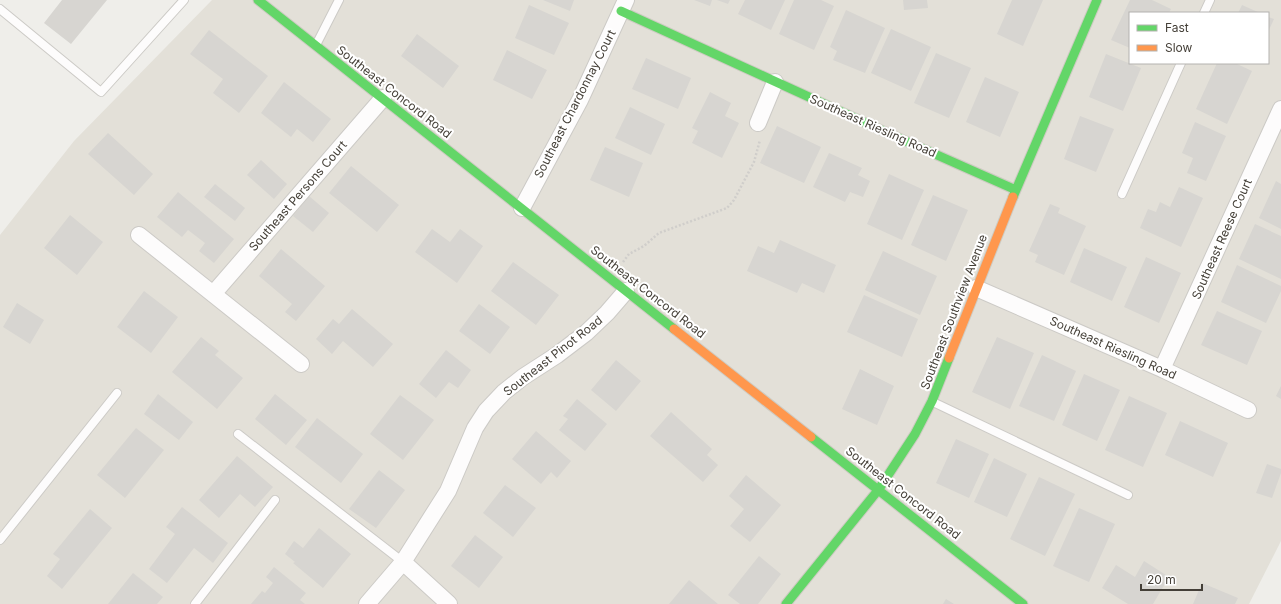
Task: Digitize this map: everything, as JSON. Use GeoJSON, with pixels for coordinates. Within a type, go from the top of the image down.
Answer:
{"type":"FeatureCollection","features":[{"type":"Feature","properties":{"kind":"street","name":"Southeast Concord Road"},"geometry":{"type":"LineString","coordinates":[[258,0],[879,489],[1017,602]]}},
{"type":"Feature","properties":{"kind":"street","name":"Southeast Southview Avenue"},"geometry":{"type":"LineString","coordinates":[[786,604],[879,489],[915,434],[932,401],[1016,190],[1097,0]]}},
{"type":"Feature","properties":{"kind":"street","name":"Southeast Riesling Road"},"geometry":{"type":"LineString","coordinates":[[624,6],[775,82],[1016,190]]}},
{"type":"Feature","properties":{"kind":"street","name":"Southeast Chardonnay Court"},"geometry":{"type":"LineString","coordinates":[[522,208],[580,100],[624,6]]}},
{"type":"Feature","properties":{"kind":"street"},"geometry":{"type":"LineString","coordinates":[[758,124],[775,82]]}},
{"type":"Feature","properties":{"kind":"street","name":"Southeast Persons Court"},"geometry":{"type":"LineString","coordinates":[[213,294],[383,98]]}},
{"type":"Feature","properties":{"kind":"street","name":"Southeast Reese Court"},"geometry":{"type":"LineString","coordinates":[[1162,369],[1281,109]]}},
{"type":"Feature","properties":{"kind":"street"},"geometry":{"type":"LineString","coordinates":[[139,235],[301,364]]}},
{"type":"Feature","properties":{"kind":"street","name":"Southeast Riesling Road"},"geometry":{"type":"LineString","coordinates":[[976,288],[1162,369],[1248,410]]}},
{"type":"Feature","properties":{"kind":"street","name":"Southeast Pinot Road"},"geometry":{"type":"LineString","coordinates":[[367,604],[403,562],[448,491],[475,428],[486,412],[504,392],[522,377],[557,355],[586,333],[607,313],[626,291]]}},
{"type":"Feature","properties":{"kind":"street"},"geometry":{"type":"LineString","coordinates":[[403,562],[449,604]]}},
{"type":"Feature","properties":{"kind":"lane"},"geometry":{"type":"LineString","coordinates":[[0,9],[101,92],[184,0]]}},
{"type":"Feature","properties":{"kind":"lane"},"geometry":{"type":"LineString","coordinates":[[316,46],[339,0]]}},
{"type":"Feature","properties":{"kind":"lane"},"geometry":{"type":"LineString","coordinates":[[1204,12],[1210,0]]}},
{"type":"Feature","properties":{"kind":"lane"},"geometry":{"type":"LineString","coordinates":[[1122,194],[1181,64]]}},
{"type":"Feature","properties":{"kind":"lane"},"geometry":{"type":"LineString","coordinates":[[0,540],[117,393]]}},
{"type":"Feature","properties":{"kind":"lane"},"geometry":{"type":"LineString","coordinates":[[932,401],[1128,495]]}},
{"type":"Feature","properties":{"kind":"lane"},"geometry":{"type":"LineString","coordinates":[[238,434],[403,562]]}},
{"type":"Feature","properties":{"kind":"lane"},"geometry":{"type":"LineString","coordinates":[[195,604],[275,500]]}},
{"type":"Feature","properties":{"kind":"path"},"geometry":{"type":"LineString","coordinates":[[611,279],[629,254],[644,246],[659,234],[727,208],[734,200],[754,162],[763,129],[758,124]]}},
{"type":"Feature","properties":{"kind":"shaded area"},"geometry":{"type":"Polygon","coordinates":[[[212,0],[1281,0],[1281,541],[1249,604],[0,604],[0,235],[74,141],[212,0]]]}},
{"type":"Feature","properties":{"kind":"building"},"geometry":{"type":"Polygon","coordinates":[[[62,0],[107,0],[71,44],[44,23],[62,0]]]}},
{"type":"Feature","properties":{"kind":"building"},"geometry":{"type":"Polygon","coordinates":[[[543,0],[574,0],[570,11],[543,0]]]}},
{"type":"Feature","properties":{"kind":"building"},"geometry":{"type":"Polygon","coordinates":[[[694,0],[712,0],[710,6],[694,0]]]}},
{"type":"Feature","properties":{"kind":"building"},"geometry":{"type":"Polygon","coordinates":[[[717,0],[730,0],[728,4],[717,0]]]}},
{"type":"Feature","properties":{"kind":"building"},"geometry":{"type":"Polygon","coordinates":[[[745,0],[785,0],[771,30],[738,14],[745,0]]]}},
{"type":"Feature","properties":{"kind":"building"},"geometry":{"type":"Polygon","coordinates":[[[794,0],[821,0],[834,6],[814,50],[779,34],[794,0]]]}},
{"type":"Feature","properties":{"kind":"building"},"geometry":{"type":"Polygon","coordinates":[[[903,0],[927,0],[928,8],[904,10],[903,0]]]}},
{"type":"Feature","properties":{"kind":"building"},"geometry":{"type":"Polygon","coordinates":[[[1012,0],[1043,0],[1023,46],[997,34],[1012,0]]]}},
{"type":"Feature","properties":{"kind":"building"},"geometry":{"type":"Polygon","coordinates":[[[1130,0],[1152,0],[1171,9],[1170,12],[1129,12],[1129,48],[1111,40],[1130,0]]]}},
{"type":"Feature","properties":{"kind":"building"},"geometry":{"type":"Polygon","coordinates":[[[529,5],[569,23],[554,55],[515,38],[529,5]]]}},
{"type":"Feature","properties":{"kind":"building"},"geometry":{"type":"Polygon","coordinates":[[[1242,5],[1258,12],[1238,12],[1242,5]]]}},
{"type":"Feature","properties":{"kind":"building"},"geometry":{"type":"Polygon","coordinates":[[[846,10],[885,28],[865,73],[833,60],[837,51],[830,47],[846,10]]]}},
{"type":"Feature","properties":{"kind":"building"},"geometry":{"type":"Polygon","coordinates":[[[1269,17],[1274,19],[1269,30],[1269,17]]]}},
{"type":"Feature","properties":{"kind":"building"},"geometry":{"type":"Polygon","coordinates":[[[891,29],[931,47],[911,91],[871,73],[891,29]]]}},
{"type":"Feature","properties":{"kind":"building"},"geometry":{"type":"Polygon","coordinates":[[[209,30],[268,76],[239,113],[213,93],[223,79],[190,54],[209,30]]]}},
{"type":"Feature","properties":{"kind":"building"},"geometry":{"type":"Polygon","coordinates":[[[417,34],[459,66],[443,88],[401,56],[417,34]]]}},
{"type":"Feature","properties":{"kind":"building"},"geometry":{"type":"Polygon","coordinates":[[[507,50],[547,70],[532,99],[493,80],[507,50]]]}},
{"type":"Feature","properties":{"kind":"building"},"geometry":{"type":"Polygon","coordinates":[[[936,53],[971,68],[949,118],[914,103],[936,53]]]}},
{"type":"Feature","properties":{"kind":"building"},"geometry":{"type":"Polygon","coordinates":[[[1106,54],[1141,68],[1123,111],[1089,97],[1106,54]]]}},
{"type":"Feature","properties":{"kind":"building"},"geometry":{"type":"Polygon","coordinates":[[[646,58],[691,78],[678,109],[632,89],[646,58]]]}},
{"type":"Feature","properties":{"kind":"building"},"geometry":{"type":"Polygon","coordinates":[[[1217,64],[1237,64],[1252,71],[1227,124],[1196,109],[1217,64]]]}},
{"type":"Feature","properties":{"kind":"building"},"geometry":{"type":"Polygon","coordinates":[[[985,77],[1019,92],[1000,137],[966,122],[985,77]]]}},
{"type":"Feature","properties":{"kind":"building"},"geometry":{"type":"Polygon","coordinates":[[[284,82],[331,119],[313,142],[297,129],[291,137],[261,113],[284,82]]]}},
{"type":"Feature","properties":{"kind":"building"},"geometry":{"type":"Polygon","coordinates":[[[710,92],[731,103],[725,116],[739,123],[722,158],[692,143],[698,131],[692,128],[710,92]]]}},
{"type":"Feature","properties":{"kind":"building"},"geometry":{"type":"Polygon","coordinates":[[[630,107],[665,124],[651,155],[615,138],[630,107]]]}},
{"type":"Feature","properties":{"kind":"building"},"geometry":{"type":"Polygon","coordinates":[[[1080,116],[1114,129],[1096,172],[1064,159],[1080,116]]]}},
{"type":"Feature","properties":{"kind":"building"},"geometry":{"type":"Polygon","coordinates":[[[1195,122],[1226,136],[1206,181],[1187,173],[1193,158],[1182,153],[1195,122]]]}},
{"type":"Feature","properties":{"kind":"building"},"geometry":{"type":"Polygon","coordinates":[[[777,126],[821,147],[804,183],[760,163],[777,126]]]}},
{"type":"Feature","properties":{"kind":"building"},"geometry":{"type":"Polygon","coordinates":[[[108,133],[153,174],[134,195],[88,154],[108,133]]]}},
{"type":"Feature","properties":{"kind":"building"},"geometry":{"type":"Polygon","coordinates":[[[605,147],[643,163],[629,197],[590,180],[605,147]]]}},
{"type":"Feature","properties":{"kind":"building"},"geometry":{"type":"Polygon","coordinates":[[[829,153],[862,168],[858,175],[870,181],[863,197],[850,192],[845,202],[813,187],[829,153]]]}},
{"type":"Feature","properties":{"kind":"building"},"geometry":{"type":"Polygon","coordinates":[[[261,160],[287,184],[274,199],[247,175],[261,160]]]}},
{"type":"Feature","properties":{"kind":"building"},"geometry":{"type":"Polygon","coordinates":[[[351,166],[399,205],[377,232],[329,193],[351,166]]]}},
{"type":"Feature","properties":{"kind":"building"},"geometry":{"type":"Polygon","coordinates":[[[889,174],[924,190],[902,240],[867,224],[889,174]]]}},
{"type":"Feature","properties":{"kind":"building"},"geometry":{"type":"Polygon","coordinates":[[[1276,181],[1281,184],[1281,229],[1259,218],[1276,181]]]}},
{"type":"Feature","properties":{"kind":"building"},"geometry":{"type":"Polygon","coordinates":[[[215,184],[245,208],[235,221],[204,197],[215,184]]]}},
{"type":"Feature","properties":{"kind":"building"},"geometry":{"type":"Polygon","coordinates":[[[1179,187],[1203,198],[1181,247],[1140,228],[1148,209],[1156,212],[1160,202],[1170,207],[1179,187]]]}},
{"type":"Feature","properties":{"kind":"building"},"geometry":{"type":"Polygon","coordinates":[[[178,192],[234,239],[214,263],[199,251],[205,243],[188,230],[182,237],[157,217],[178,192]]]}},
{"type":"Feature","properties":{"kind":"building"},"geometry":{"type":"Polygon","coordinates":[[[933,195],[968,210],[946,261],[911,245],[933,195]]]}},
{"type":"Feature","properties":{"kind":"building"},"geometry":{"type":"Polygon","coordinates":[[[309,196],[329,213],[313,232],[293,216],[309,196]]]}},
{"type":"Feature","properties":{"kind":"building"},"geometry":{"type":"Polygon","coordinates":[[[1050,204],[1060,208],[1058,213],[1086,226],[1064,275],[1035,262],[1038,255],[1029,251],[1050,204]]]}},
{"type":"Feature","properties":{"kind":"building"},"geometry":{"type":"Polygon","coordinates":[[[70,215],[103,242],[77,275],[44,248],[70,215]]]}},
{"type":"Feature","properties":{"kind":"building"},"geometry":{"type":"Polygon","coordinates":[[[1255,224],[1281,236],[1281,279],[1239,259],[1255,224]]]}},
{"type":"Feature","properties":{"kind":"building"},"geometry":{"type":"Polygon","coordinates":[[[432,229],[450,242],[460,229],[483,246],[457,283],[415,252],[432,229]]]}},
{"type":"Feature","properties":{"kind":"building"},"geometry":{"type":"Polygon","coordinates":[[[780,240],[836,265],[824,293],[802,283],[797,293],[747,271],[758,246],[774,253],[780,240]]]}},
{"type":"Feature","properties":{"kind":"building"},"geometry":{"type":"Polygon","coordinates":[[[1084,248],[1127,267],[1112,301],[1070,282],[1084,248]]]}},
{"type":"Feature","properties":{"kind":"building"},"geometry":{"type":"Polygon","coordinates":[[[281,249],[325,286],[296,321],[285,312],[292,304],[259,276],[281,249]]]}},
{"type":"Feature","properties":{"kind":"building"},"geometry":{"type":"Polygon","coordinates":[[[883,251],[937,276],[920,315],[865,290],[883,251]]]}},
{"type":"Feature","properties":{"kind":"building"},"geometry":{"type":"Polygon","coordinates":[[[1146,257],[1181,273],[1159,323],[1124,307],[1146,257]]]}},
{"type":"Feature","properties":{"kind":"building"},"geometry":{"type":"Polygon","coordinates":[[[513,262],[559,295],[536,325],[491,291],[513,262]]]}},
{"type":"Feature","properties":{"kind":"building"},"geometry":{"type":"Polygon","coordinates":[[[1237,265],[1281,286],[1281,291],[1266,323],[1221,302],[1237,265]]]}},
{"type":"Feature","properties":{"kind":"building"},"geometry":{"type":"Polygon","coordinates":[[[144,291],[178,317],[151,353],[117,327],[144,291]]]}},
{"type":"Feature","properties":{"kind":"building"},"geometry":{"type":"Polygon","coordinates":[[[864,295],[918,319],[902,357],[847,332],[864,295]]]}},
{"type":"Feature","properties":{"kind":"building"},"geometry":{"type":"Polygon","coordinates":[[[17,303],[44,320],[30,344],[3,327],[17,303]]]}},
{"type":"Feature","properties":{"kind":"building"},"geometry":{"type":"Polygon","coordinates":[[[479,304],[510,327],[490,354],[459,331],[479,304]]]}},
{"type":"Feature","properties":{"kind":"building"},"geometry":{"type":"Polygon","coordinates":[[[352,309],[393,344],[373,367],[343,341],[332,354],[316,339],[333,319],[339,324],[352,309]]]}},
{"type":"Feature","properties":{"kind":"building"},"geometry":{"type":"Polygon","coordinates":[[[1217,311],[1262,331],[1247,365],[1201,345],[1217,311]]]}},
{"type":"Feature","properties":{"kind":"building"},"geometry":{"type":"Polygon","coordinates":[[[201,337],[219,351],[215,355],[243,378],[217,409],[172,372],[201,337]]]}},
{"type":"Feature","properties":{"kind":"building"},"geometry":{"type":"Polygon","coordinates":[[[997,337],[1034,353],[1010,409],[972,392],[997,337]]]}},
{"type":"Feature","properties":{"kind":"building"},"geometry":{"type":"Polygon","coordinates":[[[446,350],[471,370],[458,388],[449,382],[436,398],[419,384],[446,350]]]}},
{"type":"Feature","properties":{"kind":"building"},"geometry":{"type":"Polygon","coordinates":[[[1042,355],[1076,371],[1054,421],[1019,406],[1042,355]]]}},
{"type":"Feature","properties":{"kind":"building"},"geometry":{"type":"Polygon","coordinates":[[[616,360],[641,381],[616,411],[591,390],[616,360]]]}},
{"type":"Feature","properties":{"kind":"building"},"geometry":{"type":"Polygon","coordinates":[[[860,369],[894,386],[877,425],[842,409],[860,369]]]}},
{"type":"Feature","properties":{"kind":"building"},"geometry":{"type":"Polygon","coordinates":[[[1084,374],[1120,390],[1097,441],[1062,425],[1084,374]]]}},
{"type":"Feature","properties":{"kind":"building"},"geometry":{"type":"Polygon","coordinates":[[[1281,386],[1281,399],[1276,396],[1281,386]]]}},
{"type":"Feature","properties":{"kind":"building"},"geometry":{"type":"Polygon","coordinates":[[[158,394],[193,422],[179,440],[144,414],[158,394]]]}},
{"type":"Feature","properties":{"kind":"building"},"geometry":{"type":"Polygon","coordinates":[[[275,394],[307,420],[286,445],[255,419],[275,394]]]}},
{"type":"Feature","properties":{"kind":"building"},"geometry":{"type":"Polygon","coordinates":[[[400,395],[434,420],[403,460],[370,434],[400,395]]]}},
{"type":"Feature","properties":{"kind":"building"},"geometry":{"type":"Polygon","coordinates":[[[1129,396],[1167,413],[1143,467],[1105,450],[1129,396]]]}},
{"type":"Feature","properties":{"kind":"building"},"geometry":{"type":"Polygon","coordinates":[[[577,399],[607,424],[585,451],[559,430],[568,419],[563,416],[577,399]]]}},
{"type":"Feature","properties":{"kind":"building"},"geometry":{"type":"Polygon","coordinates":[[[671,412],[712,449],[707,455],[718,465],[703,482],[650,436],[671,412]]]}},
{"type":"Feature","properties":{"kind":"building"},"geometry":{"type":"Polygon","coordinates":[[[317,418],[363,454],[341,483],[295,447],[317,418]]]}},
{"type":"Feature","properties":{"kind":"building"},"geometry":{"type":"Polygon","coordinates":[[[1180,421],[1228,443],[1213,477],[1165,455],[1180,421]]]}},
{"type":"Feature","properties":{"kind":"building"},"geometry":{"type":"Polygon","coordinates":[[[136,428],[164,450],[125,498],[97,475],[136,428]]]}},
{"type":"Feature","properties":{"kind":"building"},"geometry":{"type":"Polygon","coordinates":[[[536,431],[571,461],[557,478],[551,472],[541,484],[512,459],[536,431]]]}},
{"type":"Feature","properties":{"kind":"building"},"geometry":{"type":"Polygon","coordinates":[[[956,439],[989,454],[969,498],[936,483],[956,439]]]}},
{"type":"Feature","properties":{"kind":"building"},"geometry":{"type":"Polygon","coordinates":[[[237,456],[273,487],[255,507],[240,494],[219,518],[199,500],[237,456]]]}},
{"type":"Feature","properties":{"kind":"building"},"geometry":{"type":"Polygon","coordinates":[[[994,458],[1027,474],[1007,517],[974,502],[994,458]]]}},
{"type":"Feature","properties":{"kind":"building"},"geometry":{"type":"Polygon","coordinates":[[[1267,464],[1281,469],[1272,498],[1256,493],[1267,464]]]}},
{"type":"Feature","properties":{"kind":"building"},"geometry":{"type":"Polygon","coordinates":[[[379,470],[405,490],[376,528],[349,509],[379,470]]]}},
{"type":"Feature","properties":{"kind":"building"},"geometry":{"type":"Polygon","coordinates":[[[746,475],[781,505],[750,542],[730,526],[744,509],[729,496],[746,475]]]}},
{"type":"Feature","properties":{"kind":"building"},"geometry":{"type":"Polygon","coordinates":[[[1039,477],[1075,494],[1045,556],[1010,539],[1039,477]]]}},
{"type":"Feature","properties":{"kind":"building"},"geometry":{"type":"Polygon","coordinates":[[[505,485],[536,508],[513,537],[483,513],[505,485]]]}},
{"type":"Feature","properties":{"kind":"building"},"geometry":{"type":"Polygon","coordinates":[[[182,507],[228,543],[213,563],[194,548],[167,583],[149,569],[175,534],[166,527],[182,507]]]}},
{"type":"Feature","properties":{"kind":"building"},"geometry":{"type":"Polygon","coordinates":[[[1079,508],[1115,524],[1089,582],[1053,566],[1079,508]]]}},
{"type":"Feature","properties":{"kind":"building"},"geometry":{"type":"Polygon","coordinates":[[[90,509],[112,528],[62,589],[47,576],[60,559],[53,554],[90,509]]]}},
{"type":"Feature","properties":{"kind":"building"},"geometry":{"type":"Polygon","coordinates":[[[319,528],[351,554],[323,588],[293,563],[295,562],[285,554],[294,541],[303,548],[319,528]]]}},
{"type":"Feature","properties":{"kind":"building"},"geometry":{"type":"Polygon","coordinates":[[[475,535],[503,557],[479,588],[451,566],[475,535]]]}},
{"type":"Feature","properties":{"kind":"building"},"geometry":{"type":"Polygon","coordinates":[[[759,556],[781,574],[758,604],[740,604],[728,595],[759,556]]]}},
{"type":"Feature","properties":{"kind":"building"},"geometry":{"type":"Polygon","coordinates":[[[1144,561],[1169,577],[1153,604],[1128,604],[1102,588],[1116,565],[1135,577],[1144,561]]]}},
{"type":"Feature","properties":{"kind":"building"},"geometry":{"type":"Polygon","coordinates":[[[274,567],[306,593],[300,600],[305,604],[251,604],[262,591],[265,593],[273,583],[266,577],[274,567]]]}},
{"type":"Feature","properties":{"kind":"building"},"geometry":{"type":"Polygon","coordinates":[[[133,573],[163,597],[157,604],[108,604],[133,573]]]}},
{"type":"Feature","properties":{"kind":"building"},"geometry":{"type":"Polygon","coordinates":[[[689,580],[718,604],[669,604],[689,580]]]}},
{"type":"Feature","properties":{"kind":"building"},"geometry":{"type":"Polygon","coordinates":[[[1202,583],[1238,598],[1235,604],[1193,604],[1202,583]]]}},
{"type":"Feature","properties":{"kind":"building"},"geometry":{"type":"Polygon","coordinates":[[[946,599],[954,604],[943,604],[946,599]]]}},
{"type":"Feature","properties":{"kind":"traffic: fast"},"geometry":{"type":"LineString","coordinates":[[258,0],[674,329]]}},
{"type":"Feature","properties":{"kind":"traffic: fast"},"geometry":{"type":"LineString","coordinates":[[1013,197],[1097,0]]}},
{"type":"Feature","properties":{"kind":"traffic: fast"},"geometry":{"type":"LineString","coordinates":[[621,11],[1016,190]]}},
{"type":"Feature","properties":{"kind":"traffic: fast"},"geometry":{"type":"LineString","coordinates":[[786,604],[879,489],[915,434],[932,401],[949,358]]}},
{"type":"Feature","properties":{"kind":"traffic: fast"},"geometry":{"type":"LineString","coordinates":[[811,437],[1023,604]]}},
{"type":"Feature","properties":{"kind":"traffic: slow"},"geometry":{"type":"LineString","coordinates":[[949,358],[1013,197]]}},
{"type":"Feature","properties":{"kind":"traffic: slow"},"geometry":{"type":"LineString","coordinates":[[674,329],[811,437]]}}]}
